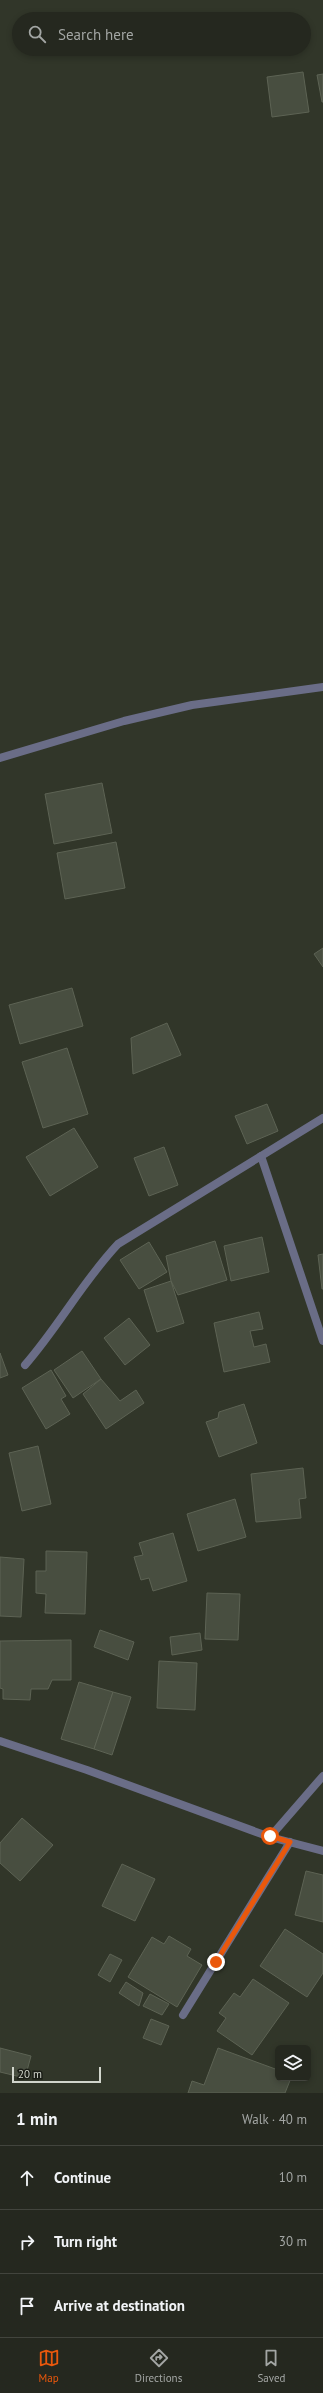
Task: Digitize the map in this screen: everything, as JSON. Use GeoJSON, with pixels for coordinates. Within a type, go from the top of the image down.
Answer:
{"type":"FeatureCollection","features":[{"type":"Feature","properties":{"kind":"street"},"geometry":{"type":"LineString","coordinates":[[0,758],[124,721],[192,706],[323,687]]}},
{"type":"Feature","properties":{"kind":"street"},"geometry":{"type":"LineString","coordinates":[[25,1365],[49,1337],[98,1265],[118,1244],[323,1118]]}},
{"type":"Feature","properties":{"kind":"street"},"geometry":{"type":"LineString","coordinates":[[261,1156],[323,1342]]}},
{"type":"Feature","properties":{"kind":"street"},"geometry":{"type":"LineString","coordinates":[[0,1741],[87,1770],[270,1836],[323,1851]]}},
{"type":"Feature","properties":{"kind":"street"},"geometry":{"type":"LineString","coordinates":[[270,1836],[323,1776]]}},
{"type":"Feature","properties":{"kind":"street"},"geometry":{"type":"LineString","coordinates":[[183,2015],[290,1842]]}},
{"type":"Feature","properties":{"kind":"building"},"geometry":{"type":"Polygon","coordinates":[[[303,72],[309,112],[272,117],[267,77],[303,72]]]}},
{"type":"Feature","properties":{"kind":"building"},"geometry":{"type":"Polygon","coordinates":[[[323,74],[323,102],[322,102],[317,75],[323,74]]]}},
{"type":"Feature","properties":{"kind":"building"},"geometry":{"type":"Polygon","coordinates":[[[102,783],[112,833],[54,844],[45,794],[102,783]]]}},
{"type":"Feature","properties":{"kind":"building"},"geometry":{"type":"Polygon","coordinates":[[[116,842],[125,888],[65,899],[57,853],[116,842]]]}},
{"type":"Feature","properties":{"kind":"building"},"geometry":{"type":"Polygon","coordinates":[[[323,948],[323,967],[314,954],[323,948]]]}},
{"type":"Feature","properties":{"kind":"building"},"geometry":{"type":"Polygon","coordinates":[[[72,988],[83,1026],[20,1044],[9,1005],[72,988]]]}},
{"type":"Feature","properties":{"kind":"building"},"geometry":{"type":"Polygon","coordinates":[[[167,1023],[181,1055],[133,1074],[131,1038],[167,1023]]]}},
{"type":"Feature","properties":{"kind":"building"},"geometry":{"type":"Polygon","coordinates":[[[67,1048],[88,1114],[43,1128],[22,1062],[67,1048]]]}},
{"type":"Feature","properties":{"kind":"building"},"geometry":{"type":"Polygon","coordinates":[[[267,1104],[278,1131],[247,1144],[235,1116],[267,1104]]]}},
{"type":"Feature","properties":{"kind":"building"},"geometry":{"type":"Polygon","coordinates":[[[74,1128],[98,1167],[50,1196],[26,1157],[74,1128]]]}},
{"type":"Feature","properties":{"kind":"building"},"geometry":{"type":"Polygon","coordinates":[[[164,1147],[178,1185],[149,1196],[134,1158],[164,1147]]]}},
{"type":"Feature","properties":{"kind":"building"},"geometry":{"type":"Polygon","coordinates":[[[262,1237],[269,1272],[231,1281],[224,1246],[262,1237]]]}},
{"type":"Feature","properties":{"kind":"building"},"geometry":{"type":"Polygon","coordinates":[[[215,1241],[227,1280],[178,1295],[171,1281],[166,1256],[215,1241]]]}},
{"type":"Feature","properties":{"kind":"building"},"geometry":{"type":"Polygon","coordinates":[[[149,1242],[167,1272],[139,1289],[120,1260],[149,1242]]]}},
{"type":"Feature","properties":{"kind":"building"},"geometry":{"type":"Polygon","coordinates":[[[323,1254],[323,1289],[322,1289],[318,1255],[323,1254]]]}},
{"type":"Feature","properties":{"kind":"building"},"geometry":{"type":"Polygon","coordinates":[[[171,1281],[184,1323],[157,1332],[144,1290],[171,1281]]]}},
{"type":"Feature","properties":{"kind":"building"},"geometry":{"type":"Polygon","coordinates":[[[259,1312],[263,1329],[250,1331],[254,1347],[266,1344],[270,1362],[224,1372],[214,1323],[259,1312]]]}},
{"type":"Feature","properties":{"kind":"building"},"geometry":{"type":"Polygon","coordinates":[[[129,1318],[150,1345],[125,1365],[104,1338],[129,1318]]]}},
{"type":"Feature","properties":{"kind":"building"},"geometry":{"type":"Polygon","coordinates":[[[82,1351],[101,1379],[73,1398],[54,1370],[82,1351]]]}},
{"type":"Feature","properties":{"kind":"building"},"geometry":{"type":"Polygon","coordinates":[[[0,1353],[8,1375],[0,1378],[0,1353]]]}},
{"type":"Feature","properties":{"kind":"building"},"geometry":{"type":"Polygon","coordinates":[[[51,1370],[66,1396],[61,1399],[70,1414],[46,1429],[22,1388],[51,1370]]]}},
{"type":"Feature","properties":{"kind":"building"},"geometry":{"type":"Polygon","coordinates":[[[101,1379],[120,1401],[136,1390],[144,1403],[106,1429],[83,1394],[101,1379]]]}},
{"type":"Feature","properties":{"kind":"building"},"geometry":{"type":"Polygon","coordinates":[[[244,1404],[257,1443],[219,1457],[206,1422],[218,1418],[219,1412],[244,1404]]]}},
{"type":"Feature","properties":{"kind":"building"},"geometry":{"type":"Polygon","coordinates":[[[38,1446],[51,1504],[22,1511],[9,1453],[38,1446]]]}},
{"type":"Feature","properties":{"kind":"building"},"geometry":{"type":"Polygon","coordinates":[[[303,1468],[306,1498],[299,1499],[301,1518],[256,1522],[251,1474],[303,1468]]]}},
{"type":"Feature","properties":{"kind":"building"},"geometry":{"type":"Polygon","coordinates":[[[235,1499],[246,1537],[198,1551],[187,1514],[235,1499]]]}},
{"type":"Feature","properties":{"kind":"building"},"geometry":{"type":"Polygon","coordinates":[[[173,1533],[187,1581],[153,1591],[149,1578],[141,1580],[134,1557],[143,1555],[139,1543],[173,1533]]]}},
{"type":"Feature","properties":{"kind":"building"},"geometry":{"type":"Polygon","coordinates":[[[46,1551],[87,1552],[85,1614],[45,1613],[46,1594],[36,1593],[36,1571],[46,1571],[46,1551]]]}},
{"type":"Feature","properties":{"kind":"building"},"geometry":{"type":"Polygon","coordinates":[[[0,1557],[24,1559],[21,1617],[0,1616],[0,1557]]]}},
{"type":"Feature","properties":{"kind":"building"},"geometry":{"type":"Polygon","coordinates":[[[207,1593],[240,1594],[238,1640],[205,1639],[207,1593]]]}},
{"type":"Feature","properties":{"kind":"building"},"geometry":{"type":"Polygon","coordinates":[[[100,1630],[134,1642],[128,1660],[94,1647],[100,1630]]]}},
{"type":"Feature","properties":{"kind":"building"},"geometry":{"type":"Polygon","coordinates":[[[200,1633],[202,1650],[172,1655],[170,1637],[200,1633]]]}},
{"type":"Feature","properties":{"kind":"building"},"geometry":{"type":"Polygon","coordinates":[[[71,1640],[71,1680],[52,1680],[48,1689],[31,1689],[30,1700],[3,1699],[3,1689],[0,1688],[0,1641],[71,1640]]]}},
{"type":"Feature","properties":{"kind":"building"},"geometry":{"type":"Polygon","coordinates":[[[159,1661],[197,1663],[195,1710],[157,1708],[159,1661]]]}},
{"type":"Feature","properties":{"kind":"building"},"geometry":{"type":"Polygon","coordinates":[[[79,1682],[113,1692],[94,1749],[61,1739],[79,1682]]]}},
{"type":"Feature","properties":{"kind":"building"},"geometry":{"type":"Polygon","coordinates":[[[113,1692],[131,1697],[112,1755],[94,1749],[113,1692]]]}},
{"type":"Feature","properties":{"kind":"building"},"geometry":{"type":"Polygon","coordinates":[[[22,1818],[53,1845],[20,1881],[0,1863],[0,1843],[22,1818]]]}},
{"type":"Feature","properties":{"kind":"building"},"geometry":{"type":"Polygon","coordinates":[[[122,1864],[155,1879],[135,1921],[102,1906],[122,1864]]]}},
{"type":"Feature","properties":{"kind":"building"},"geometry":{"type":"Polygon","coordinates":[[[306,1871],[323,1875],[323,1922],[295,1915],[306,1871]]]}},
{"type":"Feature","properties":{"kind":"building"},"geometry":{"type":"Polygon","coordinates":[[[285,1929],[323,1954],[323,1973],[307,1997],[260,1966],[285,1929]]]}},
{"type":"Feature","properties":{"kind":"building"},"geometry":{"type":"Polygon","coordinates":[[[169,1936],[191,1949],[187,1956],[202,1965],[177,2007],[128,1977],[152,1937],[164,1944],[169,1936]]]}},
{"type":"Feature","properties":{"kind":"building"},"geometry":{"type":"Polygon","coordinates":[[[110,1954],[122,1960],[110,1982],[98,1975],[110,1954]]]}},
{"type":"Feature","properties":{"kind":"building"},"geometry":{"type":"Polygon","coordinates":[[[253,1979],[289,2003],[252,2055],[217,2031],[226,2018],[219,2013],[234,1993],[240,1997],[253,1979]]]}},
{"type":"Feature","properties":{"kind":"building"},"geometry":{"type":"Polygon","coordinates":[[[126,1982],[143,1993],[139,2006],[119,1993],[126,1982]]]}},
{"type":"Feature","properties":{"kind":"building"},"geometry":{"type":"Polygon","coordinates":[[[150,1994],[169,2004],[162,2015],[143,2006],[150,1994]]]}},
{"type":"Feature","properties":{"kind":"building"},"geometry":{"type":"Polygon","coordinates":[[[151,2019],[169,2026],[161,2045],[143,2038],[151,2019]]]}},
{"type":"Feature","properties":{"kind":"building"},"geometry":{"type":"Polygon","coordinates":[[[0,2048],[31,2056],[25,2078],[0,2072],[0,2048]]]}},
{"type":"Feature","properties":{"kind":"building"},"geometry":{"type":"Polygon","coordinates":[[[218,2048],[275,2069],[275,2081],[290,2081],[285,2093],[188,2093],[192,2081],[204,2085],[218,2048]]]}},
{"type":"Feature","properties":{"kind":"route"},"geometry":{"type":"LineString","coordinates":[[216,1962],[290,1842],[270,1836]]}}]}
